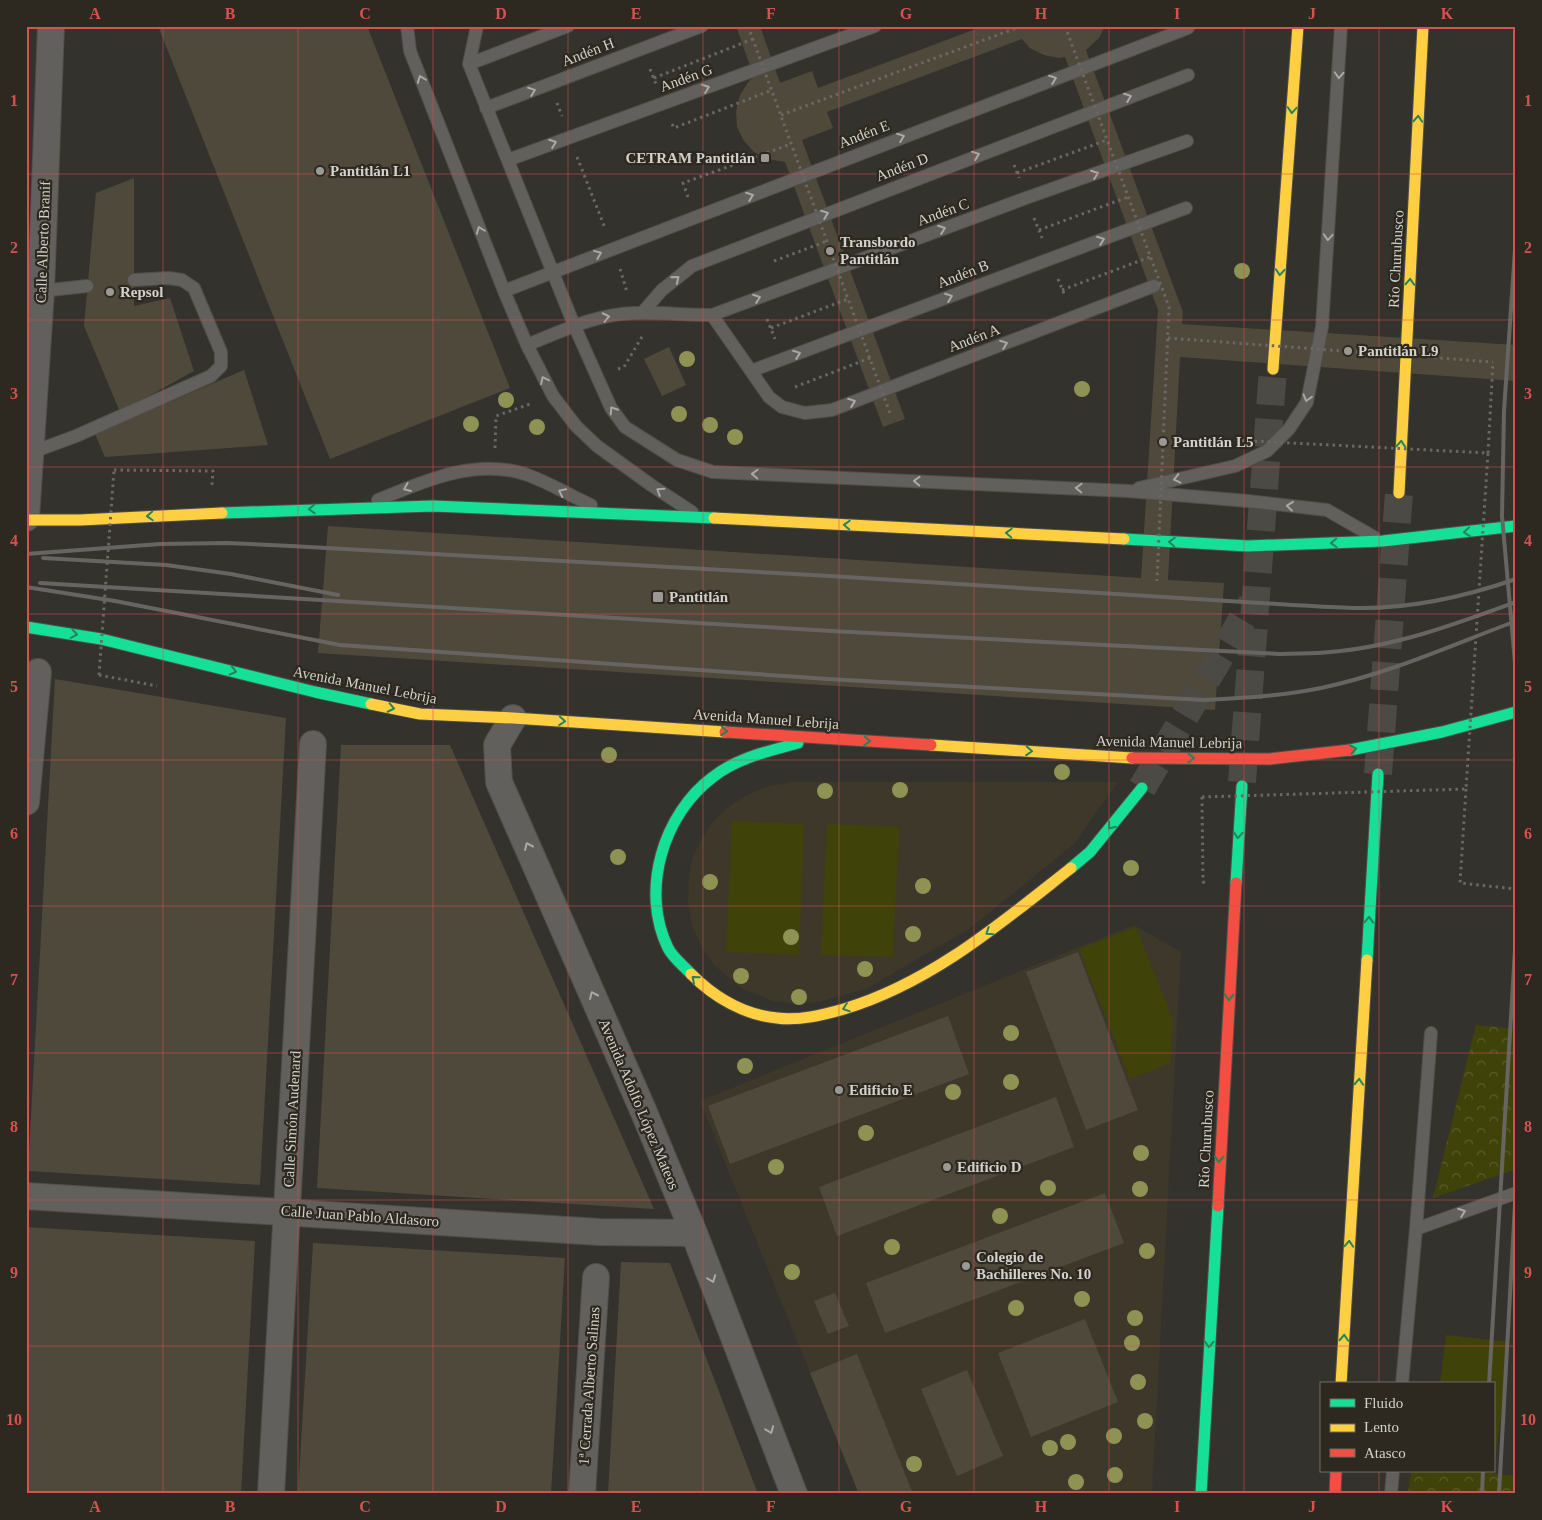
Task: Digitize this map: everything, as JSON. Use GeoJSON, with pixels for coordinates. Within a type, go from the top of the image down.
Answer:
{"type":"FeatureCollection","features":[{"type":"Feature","properties":{"kind":"main road"},"geometry":{"type":"LineString","coordinates":[[1273,369],[1298,26]]}},
{"type":"Feature","properties":{"kind":"main road","name":"Río Churubusco"},"geometry":{"type":"LineString","coordinates":[[1399,493],[1423,26]]}},
{"type":"Feature","properties":{"kind":"main road"},"geometry":{"type":"LineString","coordinates":[[26,519],[433,506],[700,517],[1248,546],[1383,542],[1516,526]]}},
{"type":"Feature","properties":{"kind":"main road","name":"Avenida Manuel Lebrija"},"geometry":{"type":"LineString","coordinates":[[26,627],[101,639],[315,692],[420,714],[818,737],[1123,758],[1269,759],[1345,751],[1442,732],[1512,714]]}},
{"type":"Feature","properties":{"kind":"main road"},"geometry":{"type":"LineString","coordinates":[[818,737],[743,759],[716,775],[692,795],[676,818],[663,852],[656,878],[656,914],[669,949],[691,976],[719,999],[758,1015],[792,1019],[825,1015],[881,996],[935,967],[1017,913],[1089,852],[1142,788]]}},
{"type":"Feature","properties":{"kind":"main road"},"geometry":{"type":"LineString","coordinates":[[1341,1382],[1378,774]]}},
{"type":"Feature","properties":{"kind":"main road","name":"Río Churubusco"},"geometry":{"type":"LineString","coordinates":[[1200,1494],[1242,786]]}},
{"type":"Feature","properties":{"kind":"main road"},"geometry":{"type":"LineString","coordinates":[[1334,1494],[1336,1472]]}},
{"type":"Feature","properties":{"kind":"street","name":"Calle Alberto Branif"},"geometry":{"type":"LineString","coordinates":[[26,519],[41,291],[52,26]]}},
{"type":"Feature","properties":{"kind":"street"},"geometry":{"type":"LineString","coordinates":[[26,802],[38,672]]}},
{"type":"Feature","properties":{"kind":"street","name":"Avenida Adolfo López Mateos"},"geometry":{"type":"LineString","coordinates":[[513,718],[497,745],[499,782],[643,1110],[694,1233],[794,1494]]}},
{"type":"Feature","properties":{"kind":"street","name":"Calle Simón Audenard"},"geometry":{"type":"LineString","coordinates":[[271,1494],[313,744]]}},
{"type":"Feature","properties":{"kind":"street","name":"Calle Juan Pablo Aldasoro"},"geometry":{"type":"LineString","coordinates":[[26,1196],[599,1232],[694,1233]]}},
{"type":"Feature","properties":{"kind":"street","name":"1ª Cerrada Alberto Salinas"},"geometry":{"type":"LineString","coordinates":[[582,1494],[596,1277]]}},
{"type":"Feature","properties":{"kind":"lane"},"geometry":{"type":"LineString","coordinates":[[406,26],[410,51],[504,291],[527,345],[552,396],[576,426],[597,446],[700,517]]}},
{"type":"Feature","properties":{"kind":"lane"},"geometry":{"type":"LineString","coordinates":[[477,26],[469,64],[574,325],[611,408],[625,427],[677,460],[712,472],[1128,491],[1327,510],[1383,542]]}},
{"type":"Feature","properties":{"kind":"lane"},"geometry":{"type":"LineString","coordinates":[[469,64],[568,26]]}},
{"type":"Feature","properties":{"kind":"lane","name":"Andén H"},"geometry":{"type":"LineString","coordinates":[[486,108],[702,26]]}},
{"type":"Feature","properties":{"kind":"lane","name":"Andén G"},"geometry":{"type":"LineString","coordinates":[[508,160],[875,26]]}},
{"type":"Feature","properties":{"kind":"lane"},"geometry":{"type":"LineString","coordinates":[[1128,491],[1236,466],[1267,450],[1289,430],[1307,402],[1322,327],[1341,26]]}},
{"type":"Feature","properties":{"kind":"lane","name":"Andén E"},"geometry":{"type":"LineString","coordinates":[[504,291],[1188,28]]}},
{"type":"Feature","properties":{"kind":"lane","name":"Andén D"},"geometry":{"type":"LineString","coordinates":[[642,313],[662,290],[692,266],[1188,74]]}},
{"type":"Feature","properties":{"kind":"lane","name":"Andén C"},"geometry":{"type":"LineString","coordinates":[[712,315],[1026,198],[1187,141]]}},
{"type":"Feature","properties":{"kind":"lane","name":"Andén B"},"geometry":{"type":"LineString","coordinates":[[751,371],[1186,208]]}},
{"type":"Feature","properties":{"kind":"lane"},"geometry":{"type":"LineString","coordinates":[[30,453],[76,436],[211,376],[221,366],[221,352],[194,288],[182,280],[168,278],[134,280]]}},
{"type":"Feature","properties":{"kind":"lane"},"geometry":{"type":"LineString","coordinates":[[41,291],[87,286]]}},
{"type":"Feature","properties":{"kind":"lane","name":"Andén A"},"geometry":{"type":"LineString","coordinates":[[805,414],[832,410],[1154,286]]}},
{"type":"Feature","properties":{"kind":"lane"},"geometry":{"type":"LineString","coordinates":[[527,345],[574,325],[606,316],[635,312],[712,315],[769,397],[782,407],[805,414]]}},
{"type":"Feature","properties":{"kind":"lane"},"geometry":{"type":"LineString","coordinates":[[361,508],[438,477],[460,471],[495,469],[524,474],[606,513]]}},
{"type":"Feature","properties":{"kind":"lane"},"geometry":{"type":"LineString","coordinates":[[1402,1382],[1431,1033]]}},
{"type":"Feature","properties":{"kind":"lane"},"geometry":{"type":"LineString","coordinates":[[1416,1228],[1516,1193]]}},
{"type":"Feature","properties":{"kind":"lane"},"geometry":{"type":"LineString","coordinates":[[1391,1494],[1393,1472]]}},
{"type":"Feature","properties":{"kind":"path"},"geometry":{"type":"LineString","coordinates":[[748,26],[892,416]]}},
{"type":"Feature","properties":{"kind":"path"},"geometry":{"type":"LineString","coordinates":[[781,115],[1022,26]]}},
{"type":"Feature","properties":{"kind":"path"},"geometry":{"type":"LineString","coordinates":[[1065,26],[1169,307],[1156,581]]}},
{"type":"Feature","properties":{"kind":"path"},"geometry":{"type":"LineString","coordinates":[[654,78],[752,38]]}},
{"type":"Feature","properties":{"kind":"path"},"geometry":{"type":"LineString","coordinates":[[642,49],[674,128],[772,90]]}},
{"type":"Feature","properties":{"kind":"path"},"geometry":{"type":"LineString","coordinates":[[1017,173],[1107,140]]}},
{"type":"Feature","properties":{"kind":"path"},"geometry":{"type":"LineString","coordinates":[[683,183],[791,144]]}},
{"type":"Feature","properties":{"kind":"path"},"geometry":{"type":"LineString","coordinates":[[1039,230],[1128,197]]}},
{"type":"Feature","properties":{"kind":"path"},"geometry":{"type":"LineString","coordinates":[[766,264],[827,241]]}},
{"type":"Feature","properties":{"kind":"path"},"geometry":{"type":"LineString","coordinates":[[1062,290],[1150,256]]}},
{"type":"Feature","properties":{"kind":"path"},"geometry":{"type":"LineString","coordinates":[[759,298],[805,414]]}},
{"type":"Feature","properties":{"kind":"path"},"geometry":{"type":"LineString","coordinates":[[771,328],[848,299]]}},
{"type":"Feature","properties":{"kind":"path"},"geometry":{"type":"LineString","coordinates":[[1168,338],[1493,362],[1460,883],[1516,889]]}},
{"type":"Feature","properties":{"kind":"path"},"geometry":{"type":"LineString","coordinates":[[794,387],[870,358]]}},
{"type":"Feature","properties":{"kind":"path"},"geometry":{"type":"LineString","coordinates":[[1212,439],[1488,453]]}},
{"type":"Feature","properties":{"kind":"path"},"geometry":{"type":"LineString","coordinates":[[99,676],[114,470],[213,472]]}},
{"type":"Feature","properties":{"kind":"path"},"geometry":{"type":"LineString","coordinates":[[1203,882],[1202,797],[1466,789]]}},
{"type":"Feature","properties":{"kind":"shaded area"},"geometry":{"type":"Polygon","coordinates":[[[790,782],[1118,782],[1074,844],[969,929],[866,989],[819,1002],[796,1004],[773,1001],[741,988],[715,966],[702,948],[693,928],[688,903],[689,877],[693,857],[702,838],[714,820],[747,795],[766,787],[790,782]]]}},
{"type":"Feature","properties":{"kind":"shaded area","name":"Colegio de Bachilleres No. 10"},"geometry":{"type":"Polygon","coordinates":[[[1134,925],[1181,952],[1152,1494],[859,1494],[700,1101],[1134,925]]]}},
{"type":"Feature","properties":{"kind":"green space"},"geometry":{"type":"Polygon","coordinates":[[[732,821],[804,824],[799,955],[726,952],[732,821]]]}},
{"type":"Feature","properties":{"kind":"green space"},"geometry":{"type":"Polygon","coordinates":[[[827,824],[899,827],[893,957],[821,955],[827,824]]]}},
{"type":"Feature","properties":{"kind":"green space"},"geometry":{"type":"Polygon","coordinates":[[[1136,927],[1173,1020],[1170,1063],[1130,1079],[1079,949],[1136,927]]]}},
{"type":"Feature","properties":{"kind":"green space"},"geometry":{"type":"Polygon","coordinates":[[[1476,1025],[1516,1029],[1516,1169],[1433,1198],[1476,1025]]]}},
{"type":"Feature","properties":{"kind":"green space"},"geometry":{"type":"Polygon","coordinates":[[[1446,1335],[1510,1342],[1495,1462],[1494,1382],[1440,1382],[1446,1335]]]}},
{"type":"Feature","properties":{"kind":"green space"},"geometry":{"type":"Polygon","coordinates":[[[1411,1472],[1482,1472],[1516,1476],[1516,1494],[1408,1494],[1411,1472]]]}},
{"type":"Feature","properties":{"kind":"building","name":"Pantitlán L1"},"geometry":{"type":"Polygon","coordinates":[[[158,26],[367,26],[510,388],[330,459],[158,26]]]}},
{"type":"Feature","properties":{"kind":"building","name":"Pantitlán L5"},"geometry":{"type":"Polygon","coordinates":[[[736,26],[760,26],[780,83],[812,71],[818,88],[984,26],[1105,26],[1099,38],[1086,50],[1183,312],[1182,324],[1516,345],[1516,381],[1180,357],[1168,580],[1224,583],[1215,710],[318,653],[328,526],[1141,578],[1158,310],[1065,57],[1059,58],[1044,55],[1030,48],[1022,39],[827,112],[833,128],[802,140],[905,419],[883,427],[785,162],[768,159],[754,152],[744,141],[737,127],[736,111],[740,95],[754,77],[736,26]]]}},
{"type":"Feature","properties":{"kind":"building","name":"Repsol"},"geometry":{"type":"Polygon","coordinates":[[[134,178],[134,306],[170,298],[194,371],[120,412],[84,326],[96,193],[134,178]]]}},
{"type":"Feature","properties":{"kind":"building"},"geometry":{"type":"Polygon","coordinates":[[[669,347],[686,385],[662,396],[644,359],[669,347]]]}},
{"type":"Feature","properties":{"kind":"building"},"geometry":{"type":"Polygon","coordinates":[[[244,370],[268,445],[105,457],[95,434],[244,370]]]}},
{"type":"Feature","properties":{"kind":"building"},"geometry":{"type":"Polygon","coordinates":[[[55,679],[286,718],[260,1185],[28,1171],[55,679]]]}},
{"type":"Feature","properties":{"kind":"building"},"geometry":{"type":"Polygon","coordinates":[[[341,745],[450,745],[654,1209],[317,1188],[341,745]]]}},
{"type":"Feature","properties":{"kind":"building"},"geometry":{"type":"Polygon","coordinates":[[[1078,952],[1138,1110],[1086,1130],[1026,972],[1078,952]]]}},
{"type":"Feature","properties":{"kind":"building","name":"Edificio E"},"geometry":{"type":"Polygon","coordinates":[[[948,1016],[969,1074],[730,1164],[708,1106],[948,1016]]]}},
{"type":"Feature","properties":{"kind":"building","name":"Edificio D"},"geometry":{"type":"Polygon","coordinates":[[[1056,1097],[1074,1147],[837,1236],[819,1187],[1056,1097]]]}},
{"type":"Feature","properties":{"kind":"building"},"geometry":{"type":"Polygon","coordinates":[[[1105,1193],[1124,1243],[885,1333],[866,1283],[1105,1193]]]}},
{"type":"Feature","properties":{"kind":"building"},"geometry":{"type":"Polygon","coordinates":[[[26,1227],[255,1241],[241,1494],[26,1494],[26,1227]]]}},
{"type":"Feature","properties":{"kind":"building"},"geometry":{"type":"Polygon","coordinates":[[[313,1243],[565,1258],[551,1494],[298,1494],[313,1243]]]}},
{"type":"Feature","properties":{"kind":"building"},"geometry":{"type":"Polygon","coordinates":[[[621,1262],[670,1263],[758,1494],[608,1494],[621,1262]]]}},
{"type":"Feature","properties":{"kind":"building"},"geometry":{"type":"Polygon","coordinates":[[[835,1293],[849,1326],[828,1334],[814,1301],[835,1293]]]}},
{"type":"Feature","properties":{"kind":"building"},"geometry":{"type":"Polygon","coordinates":[[[1085,1319],[1118,1402],[1031,1437],[998,1353],[1085,1319]]]}},
{"type":"Feature","properties":{"kind":"building"},"geometry":{"type":"Polygon","coordinates":[[[857,1354],[913,1494],[859,1494],[810,1373],[857,1354]]]}},
{"type":"Feature","properties":{"kind":"building"},"geometry":{"type":"Polygon","coordinates":[[[967,1370],[1003,1456],[957,1476],[921,1389],[967,1370]]]}},
{"type":"Feature","properties":{"kind":"tunnel"},"geometry":{"type":"LineString","coordinates":[[1242,782],[1273,369]]}},
{"type":"Feature","properties":{"kind":"tunnel"},"geometry":{"type":"LineString","coordinates":[[1378,774],[1399,493]]}},
{"type":"Feature","properties":{"kind":"tunnel"},"geometry":{"type":"LineString","coordinates":[[1142,788],[1252,603]]}},
{"type":"Feature","properties":{"kind":"railway"},"geometry":{"type":"LineString","coordinates":[[1516,235],[1504,411],[1502,516],[1516,674]]}},
{"type":"Feature","properties":{"kind":"railway"},"geometry":{"type":"LineString","coordinates":[[26,554],[160,544],[227,543],[830,576],[1353,608],[1401,606],[1440,600],[1479,591],[1516,579]]}},
{"type":"Feature","properties":{"kind":"railway"},"geometry":{"type":"LineString","coordinates":[[43,558],[166,565],[231,574],[338,595]]}},
{"type":"Feature","properties":{"kind":"railway"},"geometry":{"type":"LineString","coordinates":[[40,583],[831,631],[1280,654],[1324,653],[1401,640],[1516,602]]}},
{"type":"Feature","properties":{"kind":"railway"},"geometry":{"type":"LineString","coordinates":[[26,587],[115,601],[340,645],[828,679],[1204,700],[1292,693],[1346,682],[1420,658],[1516,621]]}},
{"type":"Feature","properties":{"kind":"railway"},"geometry":{"type":"LineString","coordinates":[[1489,1382],[1516,933]]}},
{"type":"Feature","properties":{"kind":"railway"},"geometry":{"type":"LineString","coordinates":[[1499,1494],[1516,1186]]}},
{"type":"Feature","properties":{"kind":"railway"},"geometry":{"type":"LineString","coordinates":[[1482,1494],[1483,1472]]}},
{"type":"Feature","properties":{"kind":"traffic: fast"},"geometry":{"type":"LineString","coordinates":[[222,513],[433,506],[714,518]]}},
{"type":"Feature","properties":{"kind":"traffic: fast"},"geometry":{"type":"LineString","coordinates":[[1124,539],[1248,546],[1383,541],[1516,526]]}},
{"type":"Feature","properties":{"kind":"traffic: fast"},"geometry":{"type":"LineString","coordinates":[[26,627],[101,639],[371,704]]}},
{"type":"Feature","properties":{"kind":"traffic: fast"},"geometry":{"type":"LineString","coordinates":[[1350,750],[1442,732],[1516,712]]}},
{"type":"Feature","properties":{"kind":"traffic: fast"},"geometry":{"type":"LineString","coordinates":[[691,974],[668,948],[660,926],[656,902],[661,855],[669,832],[681,811],[696,793],[722,770],[754,756],[798,743]]}},
{"type":"Feature","properties":{"kind":"traffic: fast"},"geometry":{"type":"LineString","coordinates":[[1367,960],[1378,774]]}},
{"type":"Feature","properties":{"kind":"traffic: fast"},"geometry":{"type":"LineString","coordinates":[[1236,883],[1242,786]]}},
{"type":"Feature","properties":{"kind":"traffic: fast"},"geometry":{"type":"LineString","coordinates":[[1071,868],[1090,852],[1142,788]]}},
{"type":"Feature","properties":{"kind":"traffic: fast"},"geometry":{"type":"LineString","coordinates":[[1201,1494],[1218,1206]]}},
{"type":"Feature","properties":{"kind":"traffic: slow"},"geometry":{"type":"LineString","coordinates":[[1273,369],[1298,26]]}},
{"type":"Feature","properties":{"kind":"traffic: slow"},"geometry":{"type":"LineString","coordinates":[[1399,493],[1423,26]]}},
{"type":"Feature","properties":{"kind":"traffic: slow"},"geometry":{"type":"LineString","coordinates":[[26,520],[80,520],[222,513]]}},
{"type":"Feature","properties":{"kind":"traffic: slow"},"geometry":{"type":"LineString","coordinates":[[714,518],[1124,539]]}},
{"type":"Feature","properties":{"kind":"traffic: slow"},"geometry":{"type":"LineString","coordinates":[[371,704],[420,714],[725,732]]}},
{"type":"Feature","properties":{"kind":"traffic: slow"},"geometry":{"type":"LineString","coordinates":[[931,745],[1132,758]]}},
{"type":"Feature","properties":{"kind":"traffic: slow"},"geometry":{"type":"LineString","coordinates":[[691,974],[730,1004],[765,1016],[785,1019],[802,1018],[844,1009],[876,998],[936,967],[991,930],[1071,868]]}},
{"type":"Feature","properties":{"kind":"traffic: slow"},"geometry":{"type":"LineString","coordinates":[[1341,1382],[1367,960]]}},
{"type":"Feature","properties":{"kind":"traffic: jam"},"geometry":{"type":"LineString","coordinates":[[725,732],[931,745]]}},
{"type":"Feature","properties":{"kind":"traffic: jam"},"geometry":{"type":"LineString","coordinates":[[1132,758],[1269,759],[1350,750]]}},
{"type":"Feature","properties":{"kind":"traffic: jam"},"geometry":{"type":"LineString","coordinates":[[1218,1206],[1236,883]]}},
{"type":"Feature","properties":{"kind":"traffic: jam"},"geometry":{"type":"LineString","coordinates":[[1335,1494],[1336,1472]]}},
{"type":"Feature","properties":{"kind":"place","name":"CETRAM Pantitlán"},"geometry":{"type":"Point","coordinates":[765,158]}},
{"type":"Feature","properties":{"kind":"place","name":"Pantitlán L1"},"geometry":{"type":"Point","coordinates":[320,171]}},
{"type":"Feature","properties":{"kind":"place","name":"Transbordo Pantitlán"},"geometry":{"type":"Point","coordinates":[830,251]}},
{"type":"Feature","properties":{"kind":"place","name":"Repsol"},"geometry":{"type":"Point","coordinates":[110,292]}},
{"type":"Feature","properties":{"kind":"place","name":"Pantitlán L9"},"geometry":{"type":"Point","coordinates":[1348,351]}},
{"type":"Feature","properties":{"kind":"place","name":"Pantitlán L5"},"geometry":{"type":"Point","coordinates":[1163,442]}},
{"type":"Feature","properties":{"kind":"place","name":"Pantitlán"},"geometry":{"type":"Point","coordinates":[658,597]}},
{"type":"Feature","properties":{"kind":"place","name":"Edificio E"},"geometry":{"type":"Point","coordinates":[839,1090]}},
{"type":"Feature","properties":{"kind":"place","name":"Edificio D"},"geometry":{"type":"Point","coordinates":[947,1167]}},
{"type":"Feature","properties":{"kind":"place","name":"Colegio de Bachilleres No. 10"},"geometry":{"type":"Point","coordinates":[966,1266]}}]}
